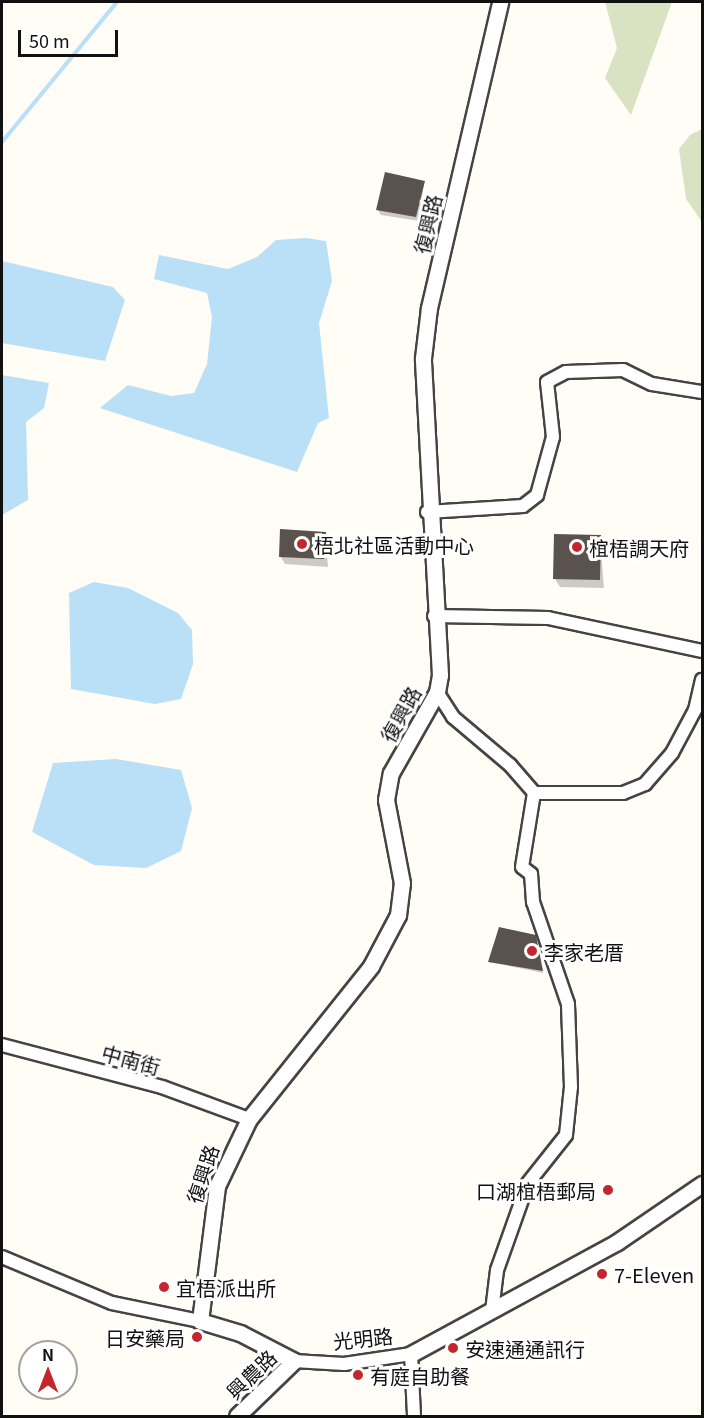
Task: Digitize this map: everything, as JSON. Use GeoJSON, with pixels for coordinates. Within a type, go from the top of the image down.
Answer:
{"type":"FeatureCollection","features":[{"type":"Feature","properties":{"kind":"street","name":"復興路"},"geometry":{"type":"LineString","coordinates":[[200,1321],[215,1196],[249,1119],[391,935],[402,883],[386,800],[391,773],[437,692],[427,512],[423,358],[429,308],[500,2]]}},
{"type":"Feature","properties":{"kind":"street"},"geometry":{"type":"LineString","coordinates":[[427,512],[524,506],[537,495],[553,437],[547,382],[566,372],[623,370],[652,384],[702,392]]}},
{"type":"Feature","properties":{"kind":"street"},"geometry":{"type":"LineString","coordinates":[[434,616],[548,618],[702,651]]}},
{"type":"Feature","properties":{"kind":"street"},"geometry":{"type":"LineString","coordinates":[[437,692],[453,717],[510,765],[534,793],[622,793],[645,784],[672,753],[695,710],[702,680]]}},
{"type":"Feature","properties":{"kind":"street"},"geometry":{"type":"LineString","coordinates":[[492,1311],[496,1270],[528,1183],[566,1135],[571,1087],[568,1004],[533,902],[531,874],[522,867],[534,793]]}},
{"type":"Feature","properties":{"kind":"street","name":"中南街"},"geometry":{"type":"LineString","coordinates":[[2,1045],[162,1087],[249,1119]]}},
{"type":"Feature","properties":{"kind":"street","name":"光明路"},"geometry":{"type":"LineString","coordinates":[[2,1257],[112,1303],[200,1321],[240,1333],[294,1361],[344,1364],[411,1354],[617,1242],[702,1184]]}},
{"type":"Feature","properties":{"kind":"street"},"geometry":{"type":"LineString","coordinates":[[411,1354],[414,1416]]}},
{"type":"Feature","properties":{"kind":"street","name":"興農路"},"geometry":{"type":"LineString","coordinates":[[237,1416],[294,1361]]}},
{"type":"Feature","properties":{"kind":"green space"},"geometry":{"type":"Polygon","coordinates":[[[605,2],[672,2],[631,115],[605,78],[617,48],[605,2]]]}},
{"type":"Feature","properties":{"kind":"green space"},"geometry":{"type":"Polygon","coordinates":[[[702,129],[702,222],[686,199],[679,149],[690,135],[702,129]]]}},
{"type":"Feature","properties":{"kind":"water"},"geometry":{"type":"Polygon","coordinates":[[[306,238],[326,241],[332,281],[319,323],[329,418],[318,423],[297,472],[100,408],[128,385],[171,396],[194,393],[207,364],[212,317],[207,293],[154,279],[159,255],[228,269],[257,257],[276,240],[306,238]]]}},
{"type":"Feature","properties":{"kind":"water"},"geometry":{"type":"Polygon","coordinates":[[[2,261],[113,287],[125,300],[105,361],[2,343],[2,261]]]}},
{"type":"Feature","properties":{"kind":"water"},"geometry":{"type":"Polygon","coordinates":[[[2,375],[49,383],[44,408],[26,422],[28,500],[2,515],[2,375]]]}},
{"type":"Feature","properties":{"kind":"water"},"geometry":{"type":"Polygon","coordinates":[[[94,582],[128,588],[178,613],[192,630],[193,664],[181,699],[155,704],[71,689],[69,593],[94,582]]]}},
{"type":"Feature","properties":{"kind":"water"},"geometry":{"type":"Polygon","coordinates":[[[116,759],[181,770],[192,808],[181,851],[146,868],[94,865],[32,832],[53,763],[116,759]]]}},
{"type":"Feature","properties":{"kind":"building"},"geometry":{"type":"Polygon","coordinates":[[[385,172],[425,181],[416,217],[376,210],[385,172]]]}},
{"type":"Feature","properties":{"kind":"building","name":"梧北社區活動中心"},"geometry":{"type":"Polygon","coordinates":[[[280,529],[326,532],[324,559],[279,557],[280,529]]]}},
{"type":"Feature","properties":{"kind":"building","name":"椬梧調天府"},"geometry":{"type":"Polygon","coordinates":[[[554,534],[601,535],[600,580],[553,579],[554,534]]]}},
{"type":"Feature","properties":{"kind":"building","name":"李家老厝"},"geometry":{"type":"Polygon","coordinates":[[[499,927],[536,935],[543,971],[488,962],[499,927]]]}},
{"type":"Feature","properties":{"kind":"waterway"},"geometry":{"type":"LineString","coordinates":[[2,142],[117,2]]}},
{"type":"Feature","properties":{"kind":"place","name":"梧北社區活動中心"},"geometry":{"type":"Point","coordinates":[302,544]}},
{"type":"Feature","properties":{"kind":"place","name":"椬梧調天府"},"geometry":{"type":"Point","coordinates":[577,547]}},
{"type":"Feature","properties":{"kind":"place","name":"李家老厝"},"geometry":{"type":"Point","coordinates":[532,951]}},
{"type":"Feature","properties":{"kind":"place","name":"口湖椬梧郵局"},"geometry":{"type":"Point","coordinates":[608,1190]}},
{"type":"Feature","properties":{"kind":"place","name":"7-Eleven"},"geometry":{"type":"Point","coordinates":[602,1274]}},
{"type":"Feature","properties":{"kind":"place","name":"宜梧派出所"},"geometry":{"type":"Point","coordinates":[164,1287]}},
{"type":"Feature","properties":{"kind":"place","name":"日安藥局"},"geometry":{"type":"Point","coordinates":[197,1337]}},
{"type":"Feature","properties":{"kind":"place","name":"安速通通訊行"},"geometry":{"type":"Point","coordinates":[453,1348]}},
{"type":"Feature","properties":{"kind":"place","name":"有庭自助餐"},"geometry":{"type":"Point","coordinates":[358,1375]}}]}
